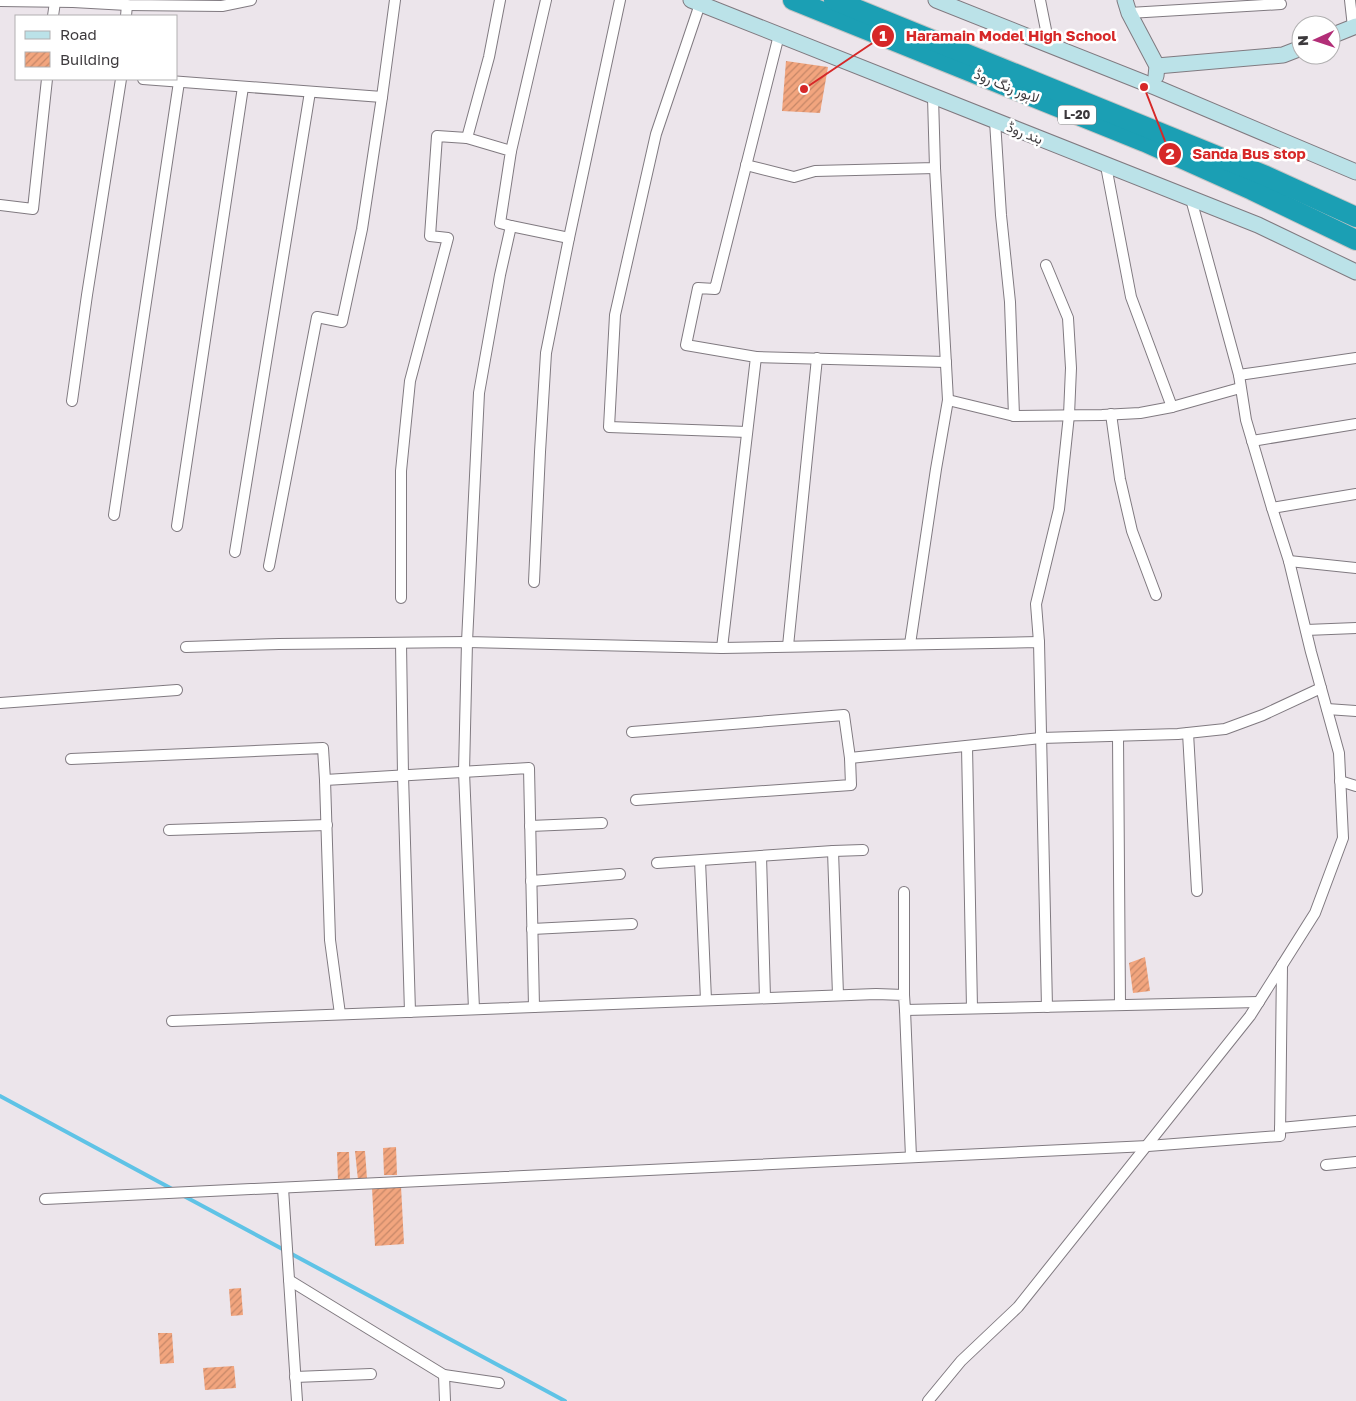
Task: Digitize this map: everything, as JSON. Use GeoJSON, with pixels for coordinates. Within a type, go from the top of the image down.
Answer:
{"type":"FeatureCollection","features":[{"type":"Feature","properties":{"kind":"highway","name":"لاہور رنگ روڈ"},"geometry":{"type":"LineString","coordinates":[[793,0],[1145,142],[1252,190],[1356,240]]}},
{"type":"Feature","properties":{"kind":"highway","name":"لاہور رنگ روڈ"},"geometry":{"type":"LineString","coordinates":[[834,0],[1266,176],[1356,217]]}},
{"type":"Feature","properties":{"kind":"main road"},"geometry":{"type":"LineString","coordinates":[[936,0],[969,7],[1049,45],[1156,87],[1356,172]]}},
{"type":"Feature","properties":{"kind":"main road","name":"بند روڈ"},"geometry":{"type":"LineString","coordinates":[[696,2],[1258,225],[1356,272]]}},
{"type":"Feature","properties":{"kind":"main road"},"geometry":{"type":"LineString","coordinates":[[1127,6],[1157,66],[1156,87]]}},
{"type":"Feature","properties":{"kind":"main road"},"geometry":{"type":"LineString","coordinates":[[1341,32],[1355,27]]}},
{"type":"Feature","properties":{"kind":"main road"},"geometry":{"type":"LineString","coordinates":[[1157,66],[1283,55],[1291,52]]}},
{"type":"Feature","properties":{"kind":"street"},"geometry":{"type":"LineString","coordinates":[[0,1],[222,6],[251,0]]}},
{"type":"Feature","properties":{"kind":"street"},"geometry":{"type":"LineString","coordinates":[[269,566],[317,317],[342,322],[362,229],[382,98],[394,0]]}},
{"type":"Feature","properties":{"kind":"street"},"geometry":{"type":"LineString","coordinates":[[467,138],[489,57],[500,0]]}},
{"type":"Feature","properties":{"kind":"street"},"geometry":{"type":"LineString","coordinates":[[546,0],[511,151],[500,223],[569,238]]}},
{"type":"Feature","properties":{"kind":"street"},"geometry":{"type":"LineString","coordinates":[[534,582],[546,353],[620,0]]}},
{"type":"Feature","properties":{"kind":"street"},"geometry":{"type":"LineString","coordinates":[[1040,0],[1049,45]]}},
{"type":"Feature","properties":{"kind":"street"},"geometry":{"type":"LineString","coordinates":[[1350,0],[1355,27]]}},
{"type":"Feature","properties":{"kind":"street"},"geometry":{"type":"LineString","coordinates":[[53,15],[55,2]]}},
{"type":"Feature","properties":{"kind":"street"},"geometry":{"type":"LineString","coordinates":[[696,2],[656,134],[615,315],[609,427],[748,432]]}},
{"type":"Feature","properties":{"kind":"street"},"geometry":{"type":"LineString","coordinates":[[1127,6],[1281,4]]}},
{"type":"Feature","properties":{"kind":"street"},"geometry":{"type":"LineString","coordinates":[[126,15],[127,5]]}},
{"type":"Feature","properties":{"kind":"street"},"geometry":{"type":"LineString","coordinates":[[779,35],[715,289],[698,288],[686,345],[756,357],[946,362]]}},
{"type":"Feature","properties":{"kind":"street"},"geometry":{"type":"LineString","coordinates":[[0,206],[33,209],[47,80]]}},
{"type":"Feature","properties":{"kind":"street"},"geometry":{"type":"LineString","coordinates":[[72,401],[121,80]]}},
{"type":"Feature","properties":{"kind":"street"},"geometry":{"type":"LineString","coordinates":[[155,80],[382,98]]}},
{"type":"Feature","properties":{"kind":"street"},"geometry":{"type":"LineString","coordinates":[[114,515],[180,82]]}},
{"type":"Feature","properties":{"kind":"street"},"geometry":{"type":"LineString","coordinates":[[177,526],[243,86]]}},
{"type":"Feature","properties":{"kind":"street"},"geometry":{"type":"LineString","coordinates":[[236,552],[310,92]]}},
{"type":"Feature","properties":{"kind":"street"},"geometry":{"type":"LineString","coordinates":[[910,644],[948,400],[935,168],[933,97]]}},
{"type":"Feature","properties":{"kind":"street"},"geometry":{"type":"LineString","coordinates":[[995,121],[1001,215],[1010,302],[1014,416]]}},
{"type":"Feature","properties":{"kind":"street"},"geometry":{"type":"LineString","coordinates":[[401,598],[401,471],[410,381],[448,238],[430,236],[437,136],[467,138],[511,151]]}},
{"type":"Feature","properties":{"kind":"street"},"geometry":{"type":"LineString","coordinates":[[746,165],[794,177],[815,171],[935,168]]}},
{"type":"Feature","properties":{"kind":"street"},"geometry":{"type":"LineString","coordinates":[[1106,166],[1131,297],[1172,407]]}},
{"type":"Feature","properties":{"kind":"street"},"geometry":{"type":"LineString","coordinates":[[928,1401],[961,1361],[1018,1307],[1250,1016],[1315,913],[1344,838],[1339,754],[1289,561],[1252,441],[1240,388],[1239,375],[1191,199]]}},
{"type":"Feature","properties":{"kind":"street"},"geometry":{"type":"LineString","coordinates":[[474,1009],[464,772],[467,642],[479,393],[500,275],[511,226]]}},
{"type":"Feature","properties":{"kind":"street"},"geometry":{"type":"LineString","coordinates":[[1046,265],[1068,318],[1071,368],[1069,415],[1059,509],[1036,604],[1039,642],[1046,1007]]}},
{"type":"Feature","properties":{"kind":"street"},"geometry":{"type":"LineString","coordinates":[[722,648],[756,357]]}},
{"type":"Feature","properties":{"kind":"street"},"geometry":{"type":"LineString","coordinates":[[788,646],[817,358]]}},
{"type":"Feature","properties":{"kind":"street"},"geometry":{"type":"LineString","coordinates":[[1239,375],[1356,358]]}},
{"type":"Feature","properties":{"kind":"street"},"geometry":{"type":"LineString","coordinates":[[948,400],[1014,416],[1140,413],[1172,407],[1240,388]]}},
{"type":"Feature","properties":{"kind":"street"},"geometry":{"type":"LineString","coordinates":[[1111,414],[1120,479],[1132,531],[1156,595]]}},
{"type":"Feature","properties":{"kind":"street"},"geometry":{"type":"LineString","coordinates":[[1252,441],[1356,424]]}},
{"type":"Feature","properties":{"kind":"street"},"geometry":{"type":"LineString","coordinates":[[1272,508],[1356,494]]}},
{"type":"Feature","properties":{"kind":"street"},"geometry":{"type":"LineString","coordinates":[[1289,561],[1356,568]]}},
{"type":"Feature","properties":{"kind":"street"},"geometry":{"type":"LineString","coordinates":[[1306,630],[1356,628]]}},
{"type":"Feature","properties":{"kind":"street"},"geometry":{"type":"LineString","coordinates":[[401,642],[410,1012]]}},
{"type":"Feature","properties":{"kind":"street"},"geometry":{"type":"LineString","coordinates":[[186,647],[467,642],[722,648],[1039,642]]}},
{"type":"Feature","properties":{"kind":"street"},"geometry":{"type":"LineString","coordinates":[[850,758],[1041,738],[1188,733],[1225,728],[1263,715],[1321,688]]}},
{"type":"Feature","properties":{"kind":"street"},"geometry":{"type":"LineString","coordinates":[[0,702],[178,690]]}},
{"type":"Feature","properties":{"kind":"street"},"geometry":{"type":"LineString","coordinates":[[1327,709],[1356,711]]}},
{"type":"Feature","properties":{"kind":"street"},"geometry":{"type":"LineString","coordinates":[[632,732],[844,715],[850,758],[851,785],[636,800]]}},
{"type":"Feature","properties":{"kind":"street"},"geometry":{"type":"LineString","coordinates":[[1188,733],[1197,892]]}},
{"type":"Feature","properties":{"kind":"street"},"geometry":{"type":"LineString","coordinates":[[1118,736],[1120,1005]]}},
{"type":"Feature","properties":{"kind":"street"},"geometry":{"type":"LineString","coordinates":[[967,746],[972,1008]]}},
{"type":"Feature","properties":{"kind":"street"},"geometry":{"type":"LineString","coordinates":[[71,760],[323,748],[330,940],[340,1014]]}},
{"type":"Feature","properties":{"kind":"street"},"geometry":{"type":"LineString","coordinates":[[325,780],[529,768],[534,1007]]}},
{"type":"Feature","properties":{"kind":"street"},"geometry":{"type":"LineString","coordinates":[[1340,781],[1356,786]]}},
{"type":"Feature","properties":{"kind":"street"},"geometry":{"type":"LineString","coordinates":[[530,826],[602,823]]}},
{"type":"Feature","properties":{"kind":"street"},"geometry":{"type":"LineString","coordinates":[[169,830],[327,825]]}},
{"type":"Feature","properties":{"kind":"street"},"geometry":{"type":"LineString","coordinates":[[657,864],[863,850]]}},
{"type":"Feature","properties":{"kind":"street"},"geometry":{"type":"LineString","coordinates":[[833,851],[838,996]]}},
{"type":"Feature","properties":{"kind":"street"},"geometry":{"type":"LineString","coordinates":[[761,856],[765,998]]}},
{"type":"Feature","properties":{"kind":"street"},"geometry":{"type":"LineString","coordinates":[[700,862],[706,1000]]}},
{"type":"Feature","properties":{"kind":"street"},"geometry":{"type":"LineString","coordinates":[[531,881],[620,874]]}},
{"type":"Feature","properties":{"kind":"street"},"geometry":{"type":"LineString","coordinates":[[904,892],[904,995],[910,1157]]}},
{"type":"Feature","properties":{"kind":"street"},"geometry":{"type":"LineString","coordinates":[[532,929],[632,924]]}},
{"type":"Feature","properties":{"kind":"street"},"geometry":{"type":"LineString","coordinates":[[45,1199],[1148,1146],[1280,1136],[1282,965]]}},
{"type":"Feature","properties":{"kind":"street"},"geometry":{"type":"LineString","coordinates":[[172,1021],[706,1000],[904,995]]}},
{"type":"Feature","properties":{"kind":"street"},"geometry":{"type":"LineString","coordinates":[[905,1010],[1259,1002]]}},
{"type":"Feature","properties":{"kind":"street"},"geometry":{"type":"LineString","coordinates":[[1280,1128],[1356,1121]]}},
{"type":"Feature","properties":{"kind":"street"},"geometry":{"type":"LineString","coordinates":[[1326,1165],[1356,1162]]}},
{"type":"Feature","properties":{"kind":"street"},"geometry":{"type":"LineString","coordinates":[[283,1188],[297,1401]]}},
{"type":"Feature","properties":{"kind":"street"},"geometry":{"type":"LineString","coordinates":[[289,1280],[444,1375],[499,1382]]}},
{"type":"Feature","properties":{"kind":"street"},"geometry":{"type":"LineString","coordinates":[[295,1377],[371,1374]]}},
{"type":"Feature","properties":{"kind":"street"},"geometry":{"type":"LineString","coordinates":[[444,1375],[445,1401]]}},
{"type":"Feature","properties":{"kind":"building"},"geometry":{"type":"Polygon","coordinates":[[[786,61],[828,67],[820,113],[782,111],[786,61]]]}},
{"type":"Feature","properties":{"kind":"building"},"geometry":{"type":"Polygon","coordinates":[[[1145,957],[1150,991],[1133,993],[1129,963],[1145,957]]]}},
{"type":"Feature","properties":{"kind":"building"},"geometry":{"type":"Polygon","coordinates":[[[396,1147],[397,1175],[384,1175],[383,1148],[396,1147]]]}},
{"type":"Feature","properties":{"kind":"building"},"geometry":{"type":"Polygon","coordinates":[[[355,1151],[365,1151],[367,1179],[358,1180],[355,1151]]]}},
{"type":"Feature","properties":{"kind":"building"},"geometry":{"type":"Polygon","coordinates":[[[337,1152],[349,1152],[350,1181],[338,1181],[337,1152]]]}},
{"type":"Feature","properties":{"kind":"building"},"geometry":{"type":"Polygon","coordinates":[[[401,1186],[404,1244],[375,1246],[372,1188],[401,1186]]]}},
{"type":"Feature","properties":{"kind":"building"},"geometry":{"type":"Polygon","coordinates":[[[241,1288],[243,1315],[231,1316],[229,1289],[241,1288]]]}},
{"type":"Feature","properties":{"kind":"building"},"geometry":{"type":"Polygon","coordinates":[[[158,1333],[172,1333],[174,1363],[160,1364],[158,1333]]]}},
{"type":"Feature","properties":{"kind":"building"},"geometry":{"type":"Polygon","coordinates":[[[234,1366],[236,1388],[205,1390],[203,1368],[234,1366]]]}},
{"type":"Feature","properties":{"kind":"waterway"},"geometry":{"type":"LineString","coordinates":[[0,1096],[174,1190]]}},
{"type":"Feature","properties":{"kind":"waterway"},"geometry":{"type":"LineString","coordinates":[[182,1195],[565,1401]]}},
{"type":"Feature","properties":{"kind":"place","name":"Sanda Bus stop"},"geometry":{"type":"Point","coordinates":[1144,87]}},
{"type":"Feature","properties":{"kind":"place","name":"Haramain Model High School"},"geometry":{"type":"Point","coordinates":[804,89]}}]}
